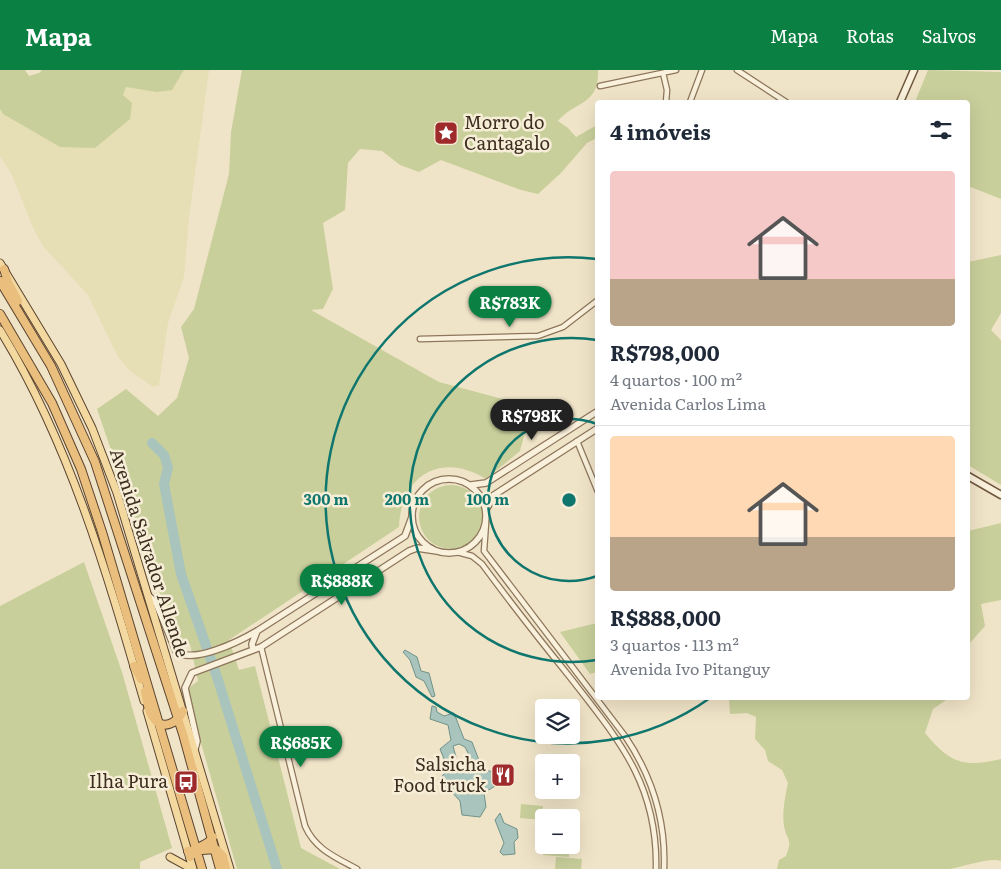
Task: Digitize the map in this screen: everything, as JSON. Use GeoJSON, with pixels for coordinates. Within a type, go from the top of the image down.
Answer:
{"type":"FeatureCollection","features":[{"type":"Feature","properties":{"kind":"highway"},"geometry":{"type":"LineString","coordinates":[[2,266],[8,282],[38,338],[38,343]]}},
{"type":"Feature","properties":{"kind":"highway","name":"Avenida Salvador Allende"},"geometry":{"type":"LineString","coordinates":[[0,281],[38,343],[79,423],[95,462],[178,719],[213,837],[220,869]]}},
{"type":"Feature","properties":{"kind":"highway"},"geometry":{"type":"LineString","coordinates":[[0,314],[35,372],[64,429],[86,484],[159,723],[193,857],[202,869]]}},
{"type":"Feature","properties":{"kind":"highway"},"geometry":{"type":"LineString","coordinates":[[0,323],[30,368],[35,372]]}},
{"type":"Feature","properties":{"kind":"highway"},"geometry":{"type":"LineString","coordinates":[[134,666],[139,672],[152,717],[159,723],[168,724],[178,719],[183,711]]}},
{"type":"Feature","properties":{"kind":"highway"},"geometry":{"type":"LineString","coordinates":[[193,857],[213,837]]}},
{"type":"Feature","properties":{"kind":"highway"},"geometry":{"type":"LineString","coordinates":[[193,857],[205,849],[216,849],[223,856],[228,869]]}},
{"type":"Feature","properties":{"kind":"main road"},"geometry":{"type":"LineString","coordinates":[[901,100],[914,70]]}},
{"type":"Feature","properties":{"kind":"main road","name":"Avenida Salvador Allende"},"geometry":{"type":"LineString","coordinates":[[2,266],[44,332],[92,428],[117,492],[195,749],[228,869]]}},
{"type":"Feature","properties":{"kind":"main road"},"geometry":{"type":"LineString","coordinates":[[0,330],[34,390],[67,462],[85,511],[193,857],[170,857]]}},
{"type":"Feature","properties":{"kind":"main road"},"geometry":{"type":"LineString","coordinates":[[970,477],[1001,495]]}},
{"type":"Feature","properties":{"kind":"street"},"geometry":{"type":"LineString","coordinates":[[600,86],[676,70]]}},
{"type":"Feature","properties":{"kind":"street"},"geometry":{"type":"LineString","coordinates":[[691,100],[702,70]]}},
{"type":"Feature","properties":{"kind":"street"},"geometry":{"type":"LineString","coordinates":[[737,70],[783,100]]}},
{"type":"Feature","properties":{"kind":"street"},"geometry":{"type":"LineString","coordinates":[[663,73],[668,90],[666,100]]}},
{"type":"Feature","properties":{"kind":"street"},"geometry":{"type":"LineString","coordinates":[[420,339],[538,336],[563,328],[595,302]]}},
{"type":"Feature","properties":{"kind":"street"},"geometry":{"type":"LineString","coordinates":[[149,596],[156,603],[176,651],[183,656],[191,656],[234,644],[405,536],[417,497],[432,482],[452,478],[472,485],[486,483],[595,413]]}},
{"type":"Feature","properties":{"kind":"street"},"geometry":{"type":"LineString","coordinates":[[486,510],[494,494],[595,430]]}},
{"type":"Feature","properties":{"kind":"street"},"geometry":{"type":"LineString","coordinates":[[577,442],[595,485]]}},
{"type":"Feature","properties":{"kind":"street"},"geometry":{"type":"LineString","coordinates":[[472,485],[484,501],[486,510],[484,551],[595,697]]}},
{"type":"Feature","properties":{"kind":"street"},"geometry":{"type":"LineString","coordinates":[[412,517],[414,527],[422,541],[437,551]]}},
{"type":"Feature","properties":{"kind":"street"},"geometry":{"type":"LineString","coordinates":[[457,552],[476,541],[486,523]]}},
{"type":"Feature","properties":{"kind":"street"},"geometry":{"type":"LineString","coordinates":[[195,749],[197,740],[185,688],[188,679],[196,671],[261,647],[409,551],[417,548],[457,552],[472,556],[482,564],[623,746],[648,800],[653,825],[656,869]]}},
{"type":"Feature","properties":{"kind":"street"},"geometry":{"type":"LineString","coordinates":[[253,650],[252,644],[257,631]]}},
{"type":"Feature","properties":{"kind":"street"},"geometry":{"type":"LineString","coordinates":[[261,647],[305,826],[310,839],[319,848],[357,869]]}},
{"type":"Feature","properties":{"kind":"street"},"geometry":{"type":"LineString","coordinates":[[598,700],[625,736],[652,788],[661,818],[664,869]]}},
{"type":"Feature","properties":{"kind":"shaded area"},"geometry":{"type":"Polygon","coordinates":[[[184,70],[209,70],[189,218],[184,277],[168,323],[159,385],[153,387],[130,371],[118,357],[88,295],[43,246],[34,230],[12,175],[0,156],[0,109],[3,114],[60,147],[123,95],[126,87],[140,88],[181,76],[184,70]]]}},
{"type":"Feature","properties":{"kind":"green space"},"geometry":{"type":"Polygon","coordinates":[[[0,70],[25,70],[29,76],[42,70],[184,70],[172,90],[157,92],[126,87],[123,95],[132,103],[130,119],[95,148],[60,147],[3,114],[0,109],[0,70]]]}},
{"type":"Feature","properties":{"kind":"green space"},"geometry":{"type":"Polygon","coordinates":[[[242,70],[598,70],[598,81],[591,96],[558,121],[576,137],[595,126],[595,139],[587,143],[561,173],[538,194],[521,190],[441,160],[419,172],[400,165],[382,151],[360,149],[348,163],[345,210],[323,223],[333,289],[323,309],[311,310],[439,382],[532,407],[520,451],[486,479],[469,471],[454,467],[439,468],[426,473],[407,494],[401,509],[399,527],[229,640],[239,670],[255,666],[301,848],[340,869],[237,869],[187,694],[190,687],[198,681],[190,644],[178,646],[97,409],[126,389],[158,416],[177,398],[189,358],[181,327],[194,309],[229,174],[231,132],[242,70]]]}},
{"type":"Feature","properties":{"kind":"green space"},"geometry":{"type":"Polygon","coordinates":[[[928,70],[1001,72],[1001,199],[970,187],[970,100],[916,100],[928,70]]]}},
{"type":"Feature","properties":{"kind":"green space"},"geometry":{"type":"Polygon","coordinates":[[[1001,255],[1001,313],[991,330],[1001,340],[1001,485],[970,466],[970,262],[1001,255]]]}},
{"type":"Feature","properties":{"kind":"green space"},"geometry":{"type":"Polygon","coordinates":[[[451,485],[463,487],[474,494],[481,505],[483,517],[481,529],[474,540],[463,547],[451,549],[439,547],[428,540],[421,529],[419,517],[421,505],[428,494],[439,487],[451,485]]]}},
{"type":"Feature","properties":{"kind":"green space"},"geometry":{"type":"Polygon","coordinates":[[[1001,523],[1001,600],[981,604],[985,626],[970,643],[970,531],[1001,523]]]}},
{"type":"Feature","properties":{"kind":"green space"},"geometry":{"type":"Polygon","coordinates":[[[84,562],[122,672],[172,848],[140,862],[140,869],[0,869],[0,606],[84,562]]]}},
{"type":"Feature","properties":{"kind":"green space"},"geometry":{"type":"Polygon","coordinates":[[[595,623],[595,673],[590,674],[560,632],[595,623]]]}},
{"type":"Feature","properties":{"kind":"green space"},"geometry":{"type":"Polygon","coordinates":[[[729,700],[946,700],[933,709],[925,733],[934,743],[950,757],[958,761],[977,763],[1001,759],[1001,861],[983,861],[950,869],[777,869],[779,860],[786,856],[789,846],[783,816],[788,783],[782,770],[768,761],[765,750],[755,739],[756,717],[747,713],[730,714],[729,700]]]}},
{"type":"Feature","properties":{"kind":"green space"},"geometry":{"type":"Polygon","coordinates":[[[521,804],[543,806],[543,809],[535,809],[535,819],[520,818],[521,804]]]}},
{"type":"Feature","properties":{"kind":"green space"},"geometry":{"type":"Polygon","coordinates":[[[543,854],[569,854],[569,857],[543,854]]]}},
{"type":"Feature","properties":{"kind":"green space"},"geometry":{"type":"Polygon","coordinates":[[[556,857],[582,859],[581,869],[555,869],[556,857]]]}},
{"type":"Feature","properties":{"kind":"water"},"geometry":{"type":"Polygon","coordinates":[[[405,650],[417,657],[421,671],[429,673],[435,696],[432,697],[424,681],[416,677],[410,660],[403,652],[405,650]]]}},
{"type":"Feature","properties":{"kind":"water"},"geometry":{"type":"Polygon","coordinates":[[[432,706],[436,707],[437,712],[444,716],[454,713],[464,739],[472,742],[482,768],[492,772],[495,786],[484,793],[486,807],[480,817],[462,815],[460,801],[449,789],[440,785],[440,779],[448,769],[440,749],[451,740],[448,725],[430,719],[432,706]],[[459,744],[453,746],[456,757],[453,758],[465,773],[475,767],[465,747],[459,744]]]}},
{"type":"Feature","properties":{"kind":"water"},"geometry":{"type":"Polygon","coordinates":[[[500,813],[504,823],[517,829],[518,838],[514,842],[515,854],[503,855],[500,852],[504,843],[495,820],[500,813]]]}},
{"type":"Feature","properties":{"kind":"waterway"},"geometry":{"type":"LineString","coordinates":[[152,443],[164,455],[168,467],[164,484],[181,574],[218,680],[277,869]]}},
{"type":"Feature","properties":{"kind":"place","name":"Morro do Cantagalo"},"geometry":{"type":"Point","coordinates":[446,133]}},
{"type":"Feature","properties":{"kind":"place","name":"Salsicha Food truck"},"geometry":{"type":"Point","coordinates":[503,775]}},
{"type":"Feature","properties":{"kind":"place","name":"Ilha Pura"},"geometry":{"type":"Point","coordinates":[186,782]}}]}
